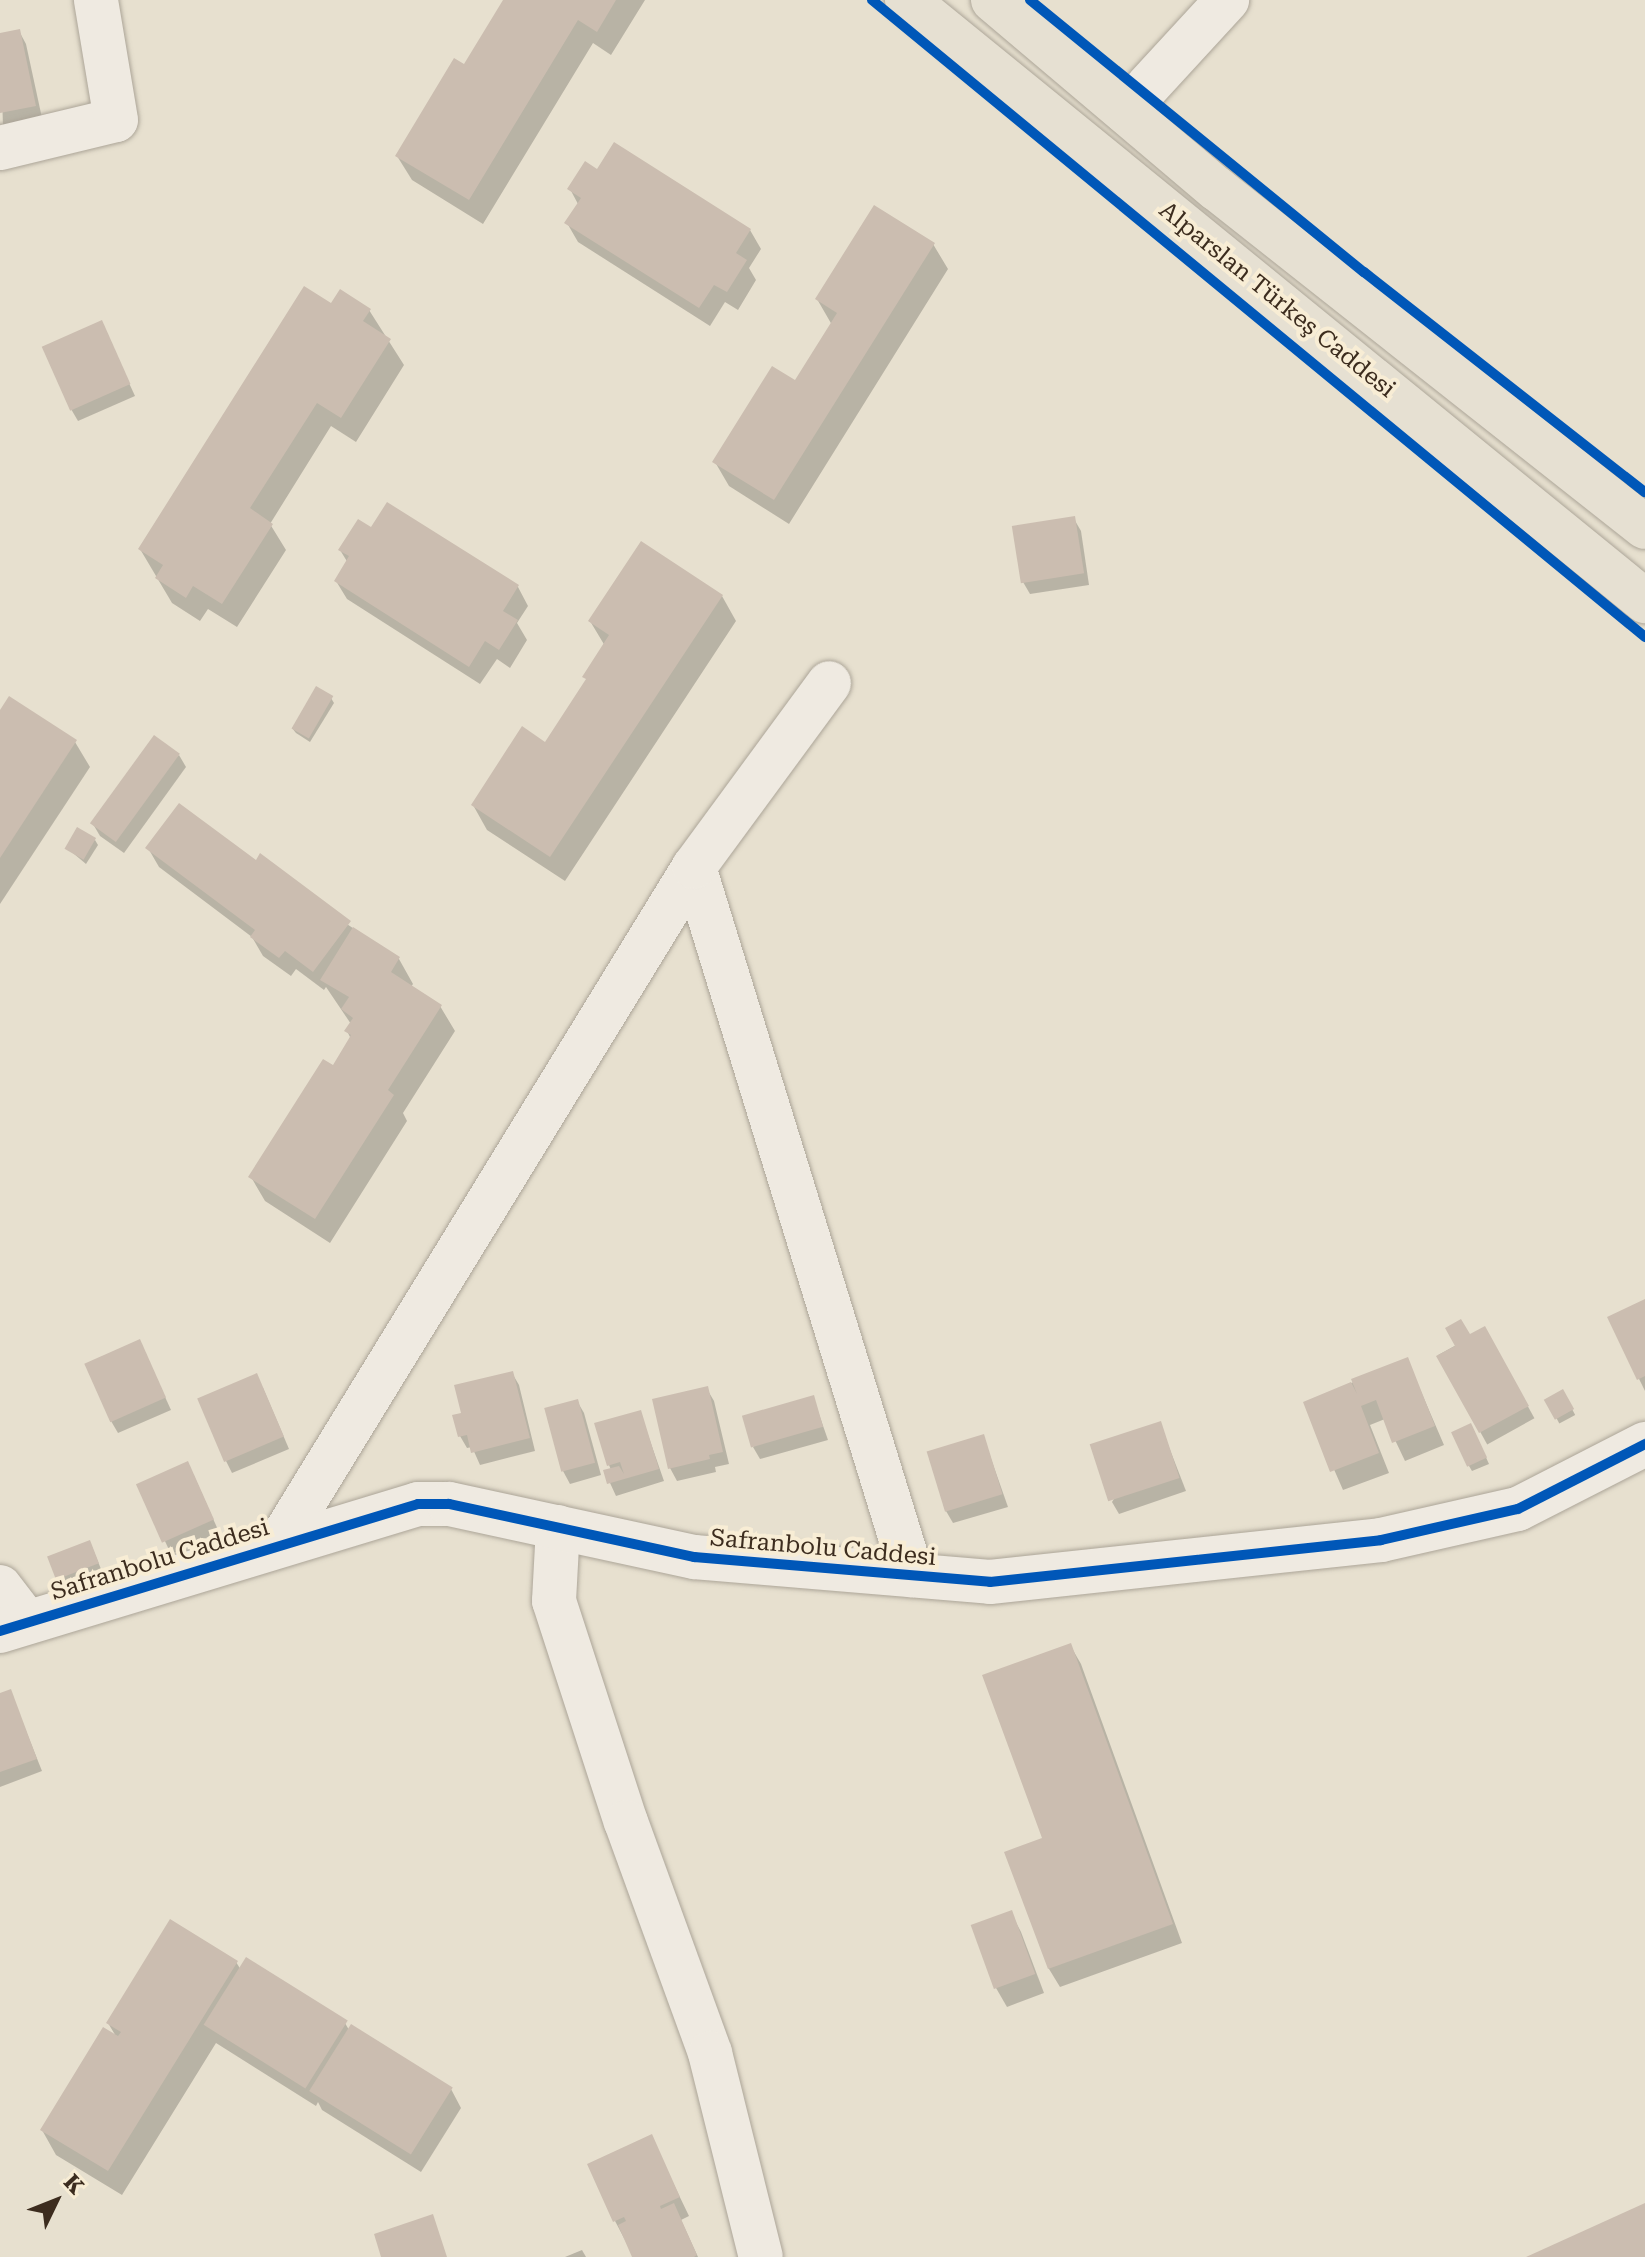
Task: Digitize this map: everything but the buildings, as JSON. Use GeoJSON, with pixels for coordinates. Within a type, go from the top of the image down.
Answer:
{"type":"FeatureCollection","features":[{"type":"Feature","properties":{"kind":"main road","name":"Alparslan Türkeş Caddesi"},"geometry":{"type":"LineString","coordinates":[[907,0],[1645,601]]}},
{"type":"Feature","properties":{"kind":"main road","name":"Alparslan Türkeş Caddesi"},"geometry":{"type":"LineString","coordinates":[[993,0],[1217,189],[1645,527]]}},
{"type":"Feature","properties":{"kind":"street"},"geometry":{"type":"LineString","coordinates":[[0,148],[116,120],[96,0]]}},
{"type":"Feature","properties":{"kind":"street"},"geometry":{"type":"LineString","coordinates":[[1125,111],[1227,0]]}},
{"type":"Feature","properties":{"kind":"street"},"geometry":{"type":"LineString","coordinates":[[278,1545],[694,867],[829,683]]}},
{"type":"Feature","properties":{"kind":"street"},"geometry":{"type":"LineString","coordinates":[[694,867],[912,1575]]}},
{"type":"Feature","properties":{"kind":"street","name":"Safranbolu Caddesi"},"geometry":{"type":"LineString","coordinates":[[9,1613],[278,1545],[418,1504],[449,1504],[694,1557],[990,1582],[1381,1540],[1518,1509],[1645,1444]]}},
{"type":"Feature","properties":{"kind":"street"},"geometry":{"type":"LineString","coordinates":[[558,1527],[554,1601],[626,1822],[710,2053],[761,2257]]}},
{"type":"Feature","properties":{"kind":"cycle path"},"geometry":{"type":"LineString","coordinates":[[872,0],[1645,637]]}},
{"type":"Feature","properties":{"kind":"cycle path"},"geometry":{"type":"LineString","coordinates":[[1030,0],[1364,272],[1645,492]]}},
{"type":"Feature","properties":{"kind":"cycle path"},"geometry":{"type":"LineString","coordinates":[[0,1631],[418,1504],[449,1504],[694,1557],[990,1582],[1381,1540],[1518,1509],[1645,1444]]}}]}
